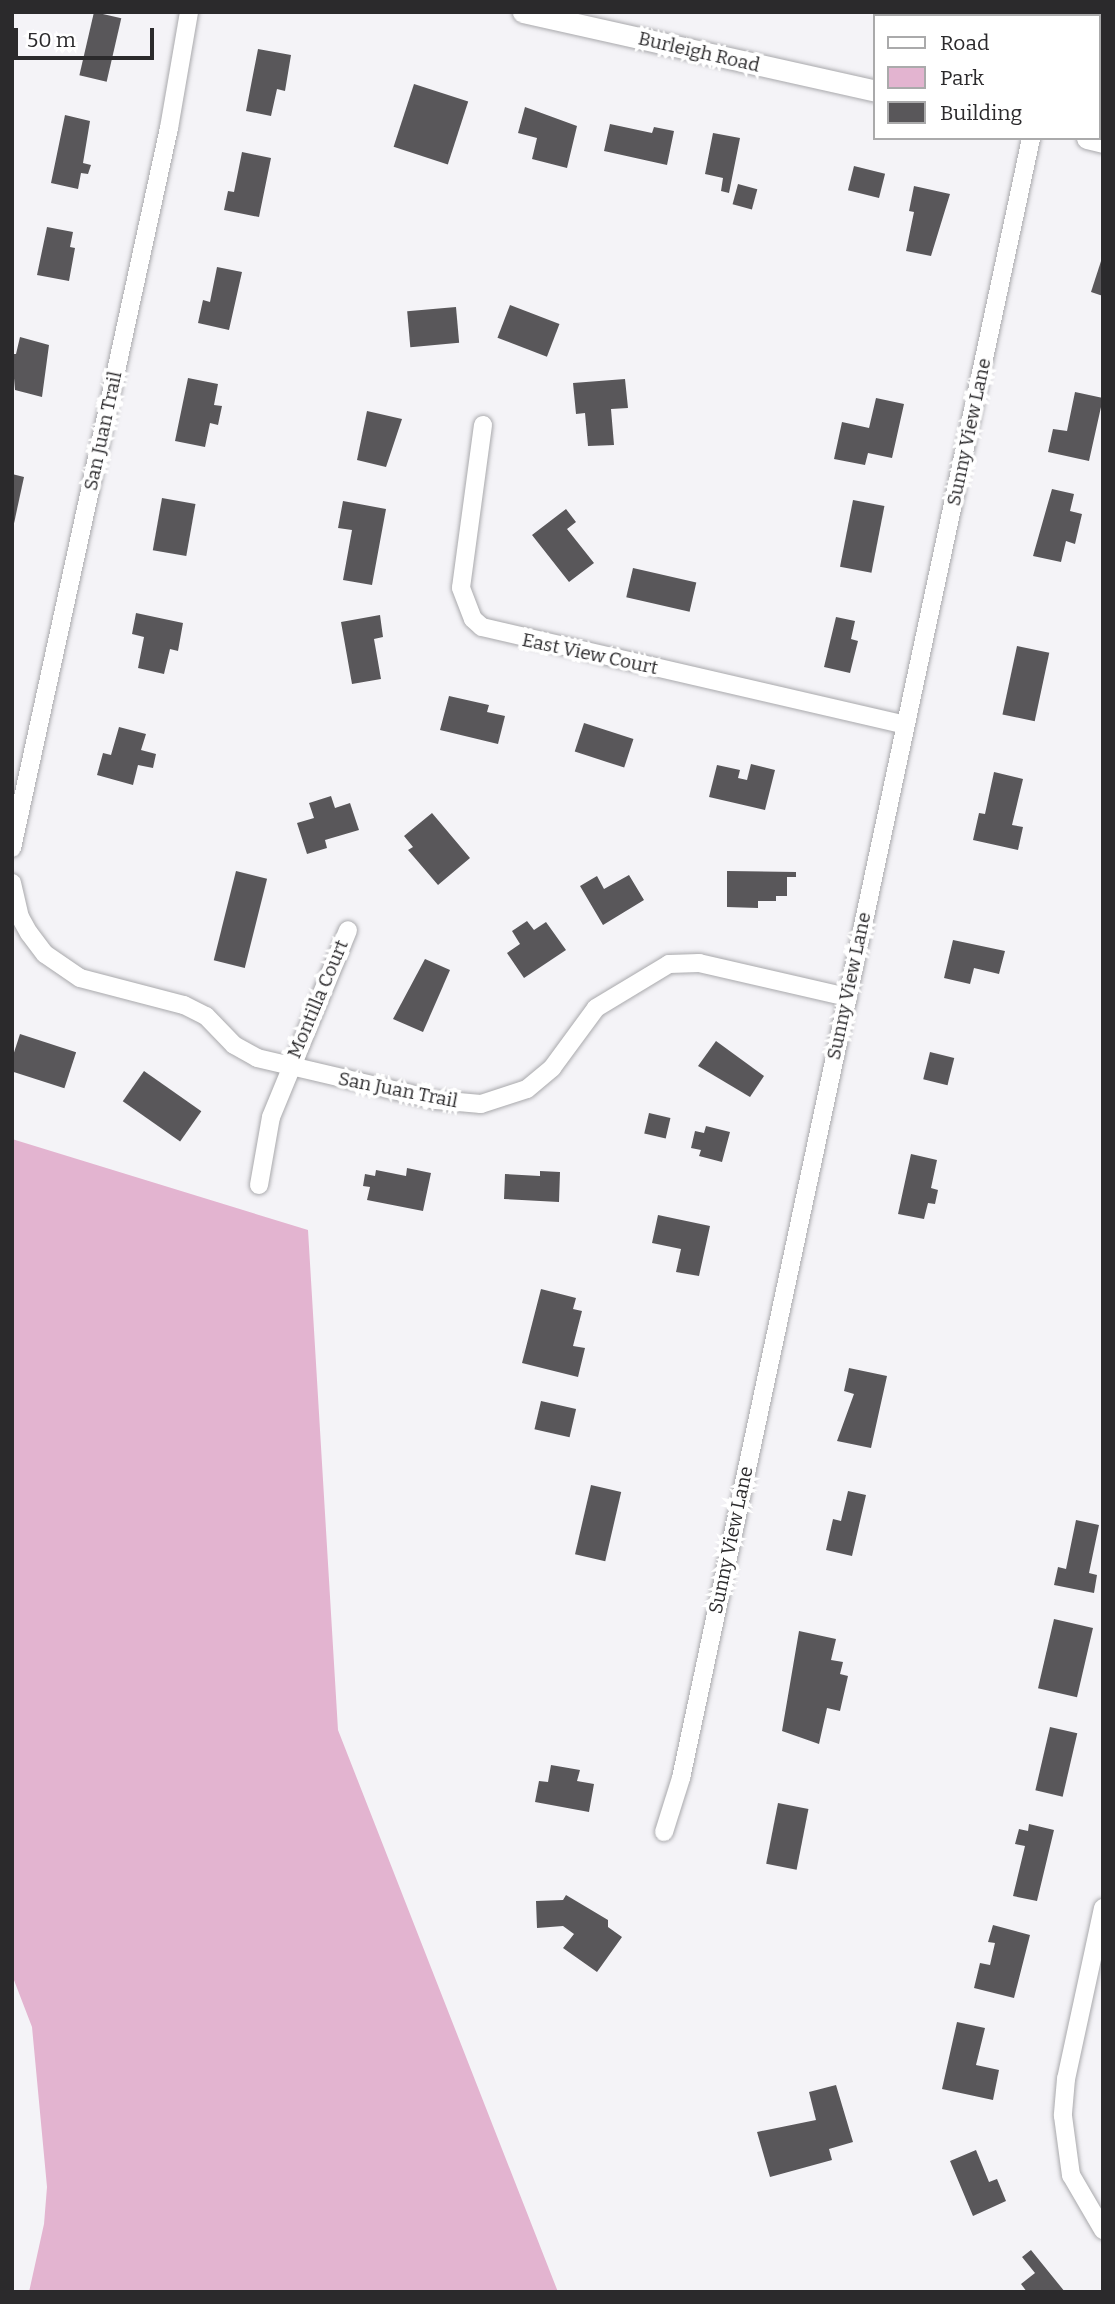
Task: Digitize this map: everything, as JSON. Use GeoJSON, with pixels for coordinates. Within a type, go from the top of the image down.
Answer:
{"type":"FeatureCollection","features":[{"type":"Feature","properties":{"kind":"street","name":"San Juan Trail"},"geometry":{"type":"LineString","coordinates":[[12,848],[169,128],[188,12]]}},
{"type":"Feature","properties":{"kind":"street","name":"Burleigh Road"},"geometry":{"type":"LineString","coordinates":[[523,12],[874,91]]}},
{"type":"Feature","properties":{"kind":"street","name":"Sunny View Lane"},"geometry":{"type":"LineString","coordinates":[[664,1832],[681,1777],[1031,140]]}},
{"type":"Feature","properties":{"kind":"street","name":"East View Court"},"geometry":{"type":"LineString","coordinates":[[483,425],[461,588],[473,619],[482,627],[905,725]]}},
{"type":"Feature","properties":{"kind":"street","name":"San Juan Trail"},"geometry":{"type":"LineString","coordinates":[[12,883],[20,918],[29,933],[62,967],[100,986],[184,1005],[206,1016],[244,1053],[289,1068],[436,1100],[481,1104],[513,1096],[540,1080],[596,1008],[669,964],[699,963],[848,997]]}},
{"type":"Feature","properties":{"kind":"street","name":"Montilla Court"},"geometry":{"type":"LineString","coordinates":[[259,1185],[263,1145],[289,1068],[348,930]]}},
{"type":"Feature","properties":{"kind":"street"},"geometry":{"type":"LineString","coordinates":[[1102,1920],[1066,2079],[1063,2116],[1071,2175],[1103,2230]]}},
{"type":"Feature","properties":{"kind":"green space"},"geometry":{"type":"Polygon","coordinates":[[[12,1139],[308,1230],[338,1730],[558,2292],[29,2292],[44,2224],[47,2187],[32,2027],[12,1975],[12,1139]]]}},
{"type":"Feature","properties":{"kind":"building"},"geometry":{"type":"Polygon","coordinates":[[[94,12],[121,18],[107,82],[79,75],[94,12]]]}},
{"type":"Feature","properties":{"kind":"building"},"geometry":{"type":"Polygon","coordinates":[[[915,12],[940,12],[940,14],[915,12]]]}},
{"type":"Feature","properties":{"kind":"building"},"geometry":{"type":"Polygon","coordinates":[[[942,12],[968,12],[968,14],[942,12]]]}},
{"type":"Feature","properties":{"kind":"building"},"geometry":{"type":"Polygon","coordinates":[[[258,49],[291,55],[285,91],[277,89],[271,116],[246,111],[258,49]]]}},
{"type":"Feature","properties":{"kind":"building"},"geometry":{"type":"Polygon","coordinates":[[[414,84],[468,102],[448,164],[394,147],[414,84]]]}},
{"type":"Feature","properties":{"kind":"building"},"geometry":{"type":"Polygon","coordinates":[[[525,107],[577,126],[567,168],[532,159],[537,138],[518,133],[525,107]]]}},
{"type":"Feature","properties":{"kind":"building"},"geometry":{"type":"Polygon","coordinates":[[[65,115],[90,121],[83,163],[91,165],[88,174],[81,173],[78,189],[51,183],[65,115]]]}},
{"type":"Feature","properties":{"kind":"building"},"geometry":{"type":"Polygon","coordinates":[[[610,124],[652,133],[654,127],[674,131],[667,165],[604,151],[610,124]]]}},
{"type":"Feature","properties":{"kind":"building"},"geometry":{"type":"Polygon","coordinates":[[[713,133],[740,138],[729,193],[721,191],[723,178],[705,174],[713,133]]]}},
{"type":"Feature","properties":{"kind":"building"},"geometry":{"type":"Polygon","coordinates":[[[242,152],[271,158],[259,217],[224,210],[228,191],[234,192],[242,152]]]}},
{"type":"Feature","properties":{"kind":"building"},"geometry":{"type":"Polygon","coordinates":[[[854,166],[885,174],[879,198],[848,190],[854,166]]]}},
{"type":"Feature","properties":{"kind":"building"},"geometry":{"type":"Polygon","coordinates":[[[738,184],[757,189],[752,209],[733,204],[738,184]]]}},
{"type":"Feature","properties":{"kind":"building"},"geometry":{"type":"Polygon","coordinates":[[[914,186],[950,194],[931,256],[906,251],[914,212],[909,211],[914,186]]]}},
{"type":"Feature","properties":{"kind":"building"},"geometry":{"type":"Polygon","coordinates":[[[47,227],[73,232],[70,247],[75,248],[69,281],[37,275],[47,227]]]}},
{"type":"Feature","properties":{"kind":"building"},"geometry":{"type":"Polygon","coordinates":[[[1103,258],[1103,296],[1091,292],[1103,258]]]}},
{"type":"Feature","properties":{"kind":"building"},"geometry":{"type":"Polygon","coordinates":[[[217,267],[242,272],[229,330],[198,323],[203,300],[210,302],[217,267]]]}},
{"type":"Feature","properties":{"kind":"building"},"geometry":{"type":"Polygon","coordinates":[[[510,305],[559,324],[547,357],[497,338],[510,305]]]}},
{"type":"Feature","properties":{"kind":"building"},"geometry":{"type":"Polygon","coordinates":[[[456,307],[459,343],[410,347],[407,311],[456,307]]]}},
{"type":"Feature","properties":{"kind":"building"},"geometry":{"type":"Polygon","coordinates":[[[20,337],[49,345],[42,397],[15,390],[12,354],[16,354],[20,337]]]}},
{"type":"Feature","properties":{"kind":"building"},"geometry":{"type":"Polygon","coordinates":[[[188,378],[218,384],[214,405],[222,406],[218,425],[210,423],[205,447],[175,441],[188,378]]]}},
{"type":"Feature","properties":{"kind":"building"},"geometry":{"type":"Polygon","coordinates":[[[625,379],[628,408],[611,409],[614,445],[588,446],[585,413],[576,414],[573,383],[625,379]]]}},
{"type":"Feature","properties":{"kind":"building"},"geometry":{"type":"Polygon","coordinates":[[[1075,392],[1103,398],[1089,461],[1048,452],[1053,429],[1067,431],[1075,392]]]}},
{"type":"Feature","properties":{"kind":"building"},"geometry":{"type":"Polygon","coordinates":[[[876,398],[904,404],[892,458],[868,453],[865,465],[834,459],[842,422],[869,428],[876,398]]]}},
{"type":"Feature","properties":{"kind":"building"},"geometry":{"type":"Polygon","coordinates":[[[367,411],[402,419],[386,467],[357,460],[367,411]]]}},
{"type":"Feature","properties":{"kind":"building"},"geometry":{"type":"Polygon","coordinates":[[[12,474],[24,477],[13,528],[12,528],[12,474]]]}},
{"type":"Feature","properties":{"kind":"building"},"geometry":{"type":"Polygon","coordinates":[[[1052,489],[1074,494],[1070,511],[1082,514],[1075,544],[1066,541],[1061,562],[1033,556],[1052,489]]]}},
{"type":"Feature","properties":{"kind":"building"},"geometry":{"type":"Polygon","coordinates":[[[162,498],[195,504],[186,556],[153,550],[162,498]]]}},
{"type":"Feature","properties":{"kind":"building"},"geometry":{"type":"Polygon","coordinates":[[[853,500],[884,506],[871,573],[840,567],[853,500]]]}},
{"type":"Feature","properties":{"kind":"building"},"geometry":{"type":"Polygon","coordinates":[[[343,501],[386,509],[372,585],[343,580],[352,530],[338,528],[343,501]]]}},
{"type":"Feature","properties":{"kind":"building"},"geometry":{"type":"Polygon","coordinates":[[[566,509],[576,522],[567,529],[594,563],[569,582],[532,535],[566,509]]]}},
{"type":"Feature","properties":{"kind":"building"},"geometry":{"type":"Polygon","coordinates":[[[633,568],[696,583],[690,612],[626,597],[633,568]]]}},
{"type":"Feature","properties":{"kind":"building"},"geometry":{"type":"Polygon","coordinates":[[[136,613],[183,623],[178,651],[170,649],[164,674],[138,668],[144,637],[132,634],[136,613]]]}},
{"type":"Feature","properties":{"kind":"building"},"geometry":{"type":"Polygon","coordinates":[[[380,615],[383,637],[374,639],[381,679],[352,684],[341,622],[380,615]]]}},
{"type":"Feature","properties":{"kind":"building"},"geometry":{"type":"Polygon","coordinates":[[[836,617],[855,621],[851,639],[858,641],[850,673],[824,667],[836,617]]]}},
{"type":"Feature","properties":{"kind":"building"},"geometry":{"type":"Polygon","coordinates":[[[1017,646],[1049,653],[1035,721],[1002,714],[1017,646]]]}},
{"type":"Feature","properties":{"kind":"building"},"geometry":{"type":"Polygon","coordinates":[[[449,696],[489,705],[487,712],[505,716],[498,744],[440,730],[449,696]]]}},
{"type":"Feature","properties":{"kind":"building"},"geometry":{"type":"Polygon","coordinates":[[[584,723],[633,739],[624,768],[575,752],[584,723]]]}},
{"type":"Feature","properties":{"kind":"building"},"geometry":{"type":"Polygon","coordinates":[[[119,727],[146,734],[141,750],[156,754],[153,768],[138,765],[133,785],[97,775],[103,753],[111,755],[119,727]]]}},
{"type":"Feature","properties":{"kind":"building"},"geometry":{"type":"Polygon","coordinates":[[[751,764],[775,770],[765,810],[709,797],[717,765],[740,770],[738,778],[747,780],[751,764]]]}},
{"type":"Feature","properties":{"kind":"building"},"geometry":{"type":"Polygon","coordinates":[[[994,772],[1023,779],[1012,825],[1023,827],[1018,850],[973,840],[979,813],[985,814],[994,772]]]}},
{"type":"Feature","properties":{"kind":"building"},"geometry":{"type":"Polygon","coordinates":[[[331,796],[335,808],[350,803],[359,830],[325,840],[327,848],[307,854],[297,823],[314,818],[309,803],[331,796]]]}},
{"type":"Feature","properties":{"kind":"building"},"geometry":{"type":"Polygon","coordinates":[[[432,813],[470,858],[438,885],[408,850],[413,847],[404,836],[432,813]]]}},
{"type":"Feature","properties":{"kind":"building"},"geometry":{"type":"Polygon","coordinates":[[[236,871],[267,879],[245,968],[214,960],[236,871]]]}},
{"type":"Feature","properties":{"kind":"building"},"geometry":{"type":"Polygon","coordinates":[[[727,871],[796,872],[796,877],[787,877],[787,896],[776,896],[776,901],[758,901],[758,908],[727,907],[727,871]]]}},
{"type":"Feature","properties":{"kind":"building"},"geometry":{"type":"Polygon","coordinates":[[[629,875],[644,900],[603,925],[580,886],[597,876],[604,889],[629,875]]]}},
{"type":"Feature","properties":{"kind":"building"},"geometry":{"type":"Polygon","coordinates":[[[527,921],[534,930],[546,922],[566,950],[524,978],[507,953],[520,944],[512,931],[527,921]]]}},
{"type":"Feature","properties":{"kind":"building"},"geometry":{"type":"Polygon","coordinates":[[[953,940],[1005,951],[999,974],[974,968],[970,984],[944,978],[953,940]]]}},
{"type":"Feature","properties":{"kind":"building"},"geometry":{"type":"Polygon","coordinates":[[[425,959],[450,970],[423,1032],[393,1019],[425,959]]]}},
{"type":"Feature","properties":{"kind":"building"},"geometry":{"type":"Polygon","coordinates":[[[20,1034],[76,1052],[64,1088],[12,1071],[12,1059],[20,1034]]]}},
{"type":"Feature","properties":{"kind":"building"},"geometry":{"type":"Polygon","coordinates":[[[716,1041],[764,1076],[750,1097],[698,1066],[716,1041]]]}},
{"type":"Feature","properties":{"kind":"building"},"geometry":{"type":"Polygon","coordinates":[[[930,1052],[954,1058],[947,1085],[923,1079],[930,1052]]]}},
{"type":"Feature","properties":{"kind":"building"},"geometry":{"type":"Polygon","coordinates":[[[144,1071],[201,1111],[180,1141],[123,1101],[144,1071]]]}},
{"type":"Feature","properties":{"kind":"building"},"geometry":{"type":"Polygon","coordinates":[[[649,1113],[670,1118],[666,1138],[644,1133],[649,1113]]]}},
{"type":"Feature","properties":{"kind":"building"},"geometry":{"type":"Polygon","coordinates":[[[706,1126],[730,1132],[722,1162],[699,1156],[701,1150],[691,1148],[695,1131],[704,1133],[706,1126]]]}},
{"type":"Feature","properties":{"kind":"building"},"geometry":{"type":"Polygon","coordinates":[[[911,1154],[937,1160],[931,1188],[938,1190],[935,1204],[928,1203],[924,1219],[898,1214],[911,1154]]]}},
{"type":"Feature","properties":{"kind":"building"},"geometry":{"type":"Polygon","coordinates":[[[407,1168],[431,1173],[423,1211],[367,1200],[370,1187],[363,1186],[365,1174],[375,1176],[376,1170],[406,1176],[407,1168]]]}},
{"type":"Feature","properties":{"kind":"building"},"geometry":{"type":"Polygon","coordinates":[[[540,1171],[560,1172],[559,1202],[504,1199],[505,1174],[540,1176],[540,1171]]]}},
{"type":"Feature","properties":{"kind":"building"},"geometry":{"type":"Polygon","coordinates":[[[658,1215],[710,1226],[699,1276],[676,1272],[681,1249],[652,1243],[658,1215]]]}},
{"type":"Feature","properties":{"kind":"building"},"geometry":{"type":"Polygon","coordinates":[[[541,1289],[576,1298],[573,1309],[582,1311],[573,1346],[585,1348],[578,1377],[522,1363],[541,1289]]]}},
{"type":"Feature","properties":{"kind":"building"},"geometry":{"type":"Polygon","coordinates":[[[849,1368],[887,1376],[871,1448],[837,1441],[854,1394],[844,1391],[849,1368]]]}},
{"type":"Feature","properties":{"kind":"building"},"geometry":{"type":"Polygon","coordinates":[[[541,1401],[576,1409],[570,1437],[534,1429],[541,1401]]]}},
{"type":"Feature","properties":{"kind":"building"},"geometry":{"type":"Polygon","coordinates":[[[591,1485],[621,1492],[605,1561],[575,1554],[591,1485]]]}},
{"type":"Feature","properties":{"kind":"building"},"geometry":{"type":"Polygon","coordinates":[[[848,1491],[866,1495],[852,1556],[826,1550],[833,1519],[841,1521],[848,1491]]]}},
{"type":"Feature","properties":{"kind":"building"},"geometry":{"type":"Polygon","coordinates":[[[1076,1520],[1099,1525],[1089,1573],[1097,1575],[1094,1593],[1054,1585],[1058,1567],[1066,1569],[1076,1520]]]}},
{"type":"Feature","properties":{"kind":"building"},"geometry":{"type":"Polygon","coordinates":[[[1054,1619],[1093,1628],[1077,1697],[1038,1688],[1054,1619]]]}},
{"type":"Feature","properties":{"kind":"building"},"geometry":{"type":"Polygon","coordinates":[[[799,1631],[836,1639],[831,1660],[843,1662],[840,1674],[848,1676],[840,1711],[827,1708],[819,1744],[782,1731],[799,1631]]]}},
{"type":"Feature","properties":{"kind":"building"},"geometry":{"type":"Polygon","coordinates":[[[1050,1727],[1077,1733],[1063,1797],[1035,1790],[1050,1727]]]}},
{"type":"Feature","properties":{"kind":"building"},"geometry":{"type":"Polygon","coordinates":[[[551,1765],[580,1770],[577,1781],[594,1784],[589,1812],[535,1802],[539,1781],[548,1782],[551,1765]]]}},
{"type":"Feature","properties":{"kind":"building"},"geometry":{"type":"Polygon","coordinates":[[[778,1803],[808,1809],[797,1870],[766,1864],[778,1803]]]}},
{"type":"Feature","properties":{"kind":"building"},"geometry":{"type":"Polygon","coordinates":[[[1029,1824],[1054,1830],[1037,1901],[1013,1896],[1025,1846],[1015,1844],[1019,1829],[1028,1831],[1029,1824]]]}},
{"type":"Feature","properties":{"kind":"building"},"geometry":{"type":"Polygon","coordinates":[[[566,1895],[608,1920],[608,1927],[622,1937],[597,1972],[563,1948],[574,1934],[563,1926],[537,1928],[536,1901],[563,1900],[566,1895]]]}},
{"type":"Feature","properties":{"kind":"building"},"geometry":{"type":"Polygon","coordinates":[[[993,1925],[1030,1935],[1014,1998],[974,1988],[980,1963],[990,1965],[995,1943],[988,1942],[993,1925]]]}},
{"type":"Feature","properties":{"kind":"building"},"geometry":{"type":"Polygon","coordinates":[[[957,2022],[985,2028],[976,2065],[999,2070],[993,2100],[942,2089],[957,2022]]]}},
{"type":"Feature","properties":{"kind":"building"},"geometry":{"type":"Polygon","coordinates":[[[836,2085],[853,2142],[829,2149],[832,2160],[770,2177],[757,2132],[816,2120],[809,2092],[836,2085]]]}},
{"type":"Feature","properties":{"kind":"building"},"geometry":{"type":"Polygon","coordinates":[[[976,2150],[989,2182],[997,2179],[1006,2201],[973,2216],[950,2161],[976,2150]]]}},
{"type":"Feature","properties":{"kind":"building"},"geometry":{"type":"Polygon","coordinates":[[[1031,2250],[1065,2292],[1027,2292],[1021,2284],[1035,2273],[1022,2257],[1031,2250]]]}}]}
